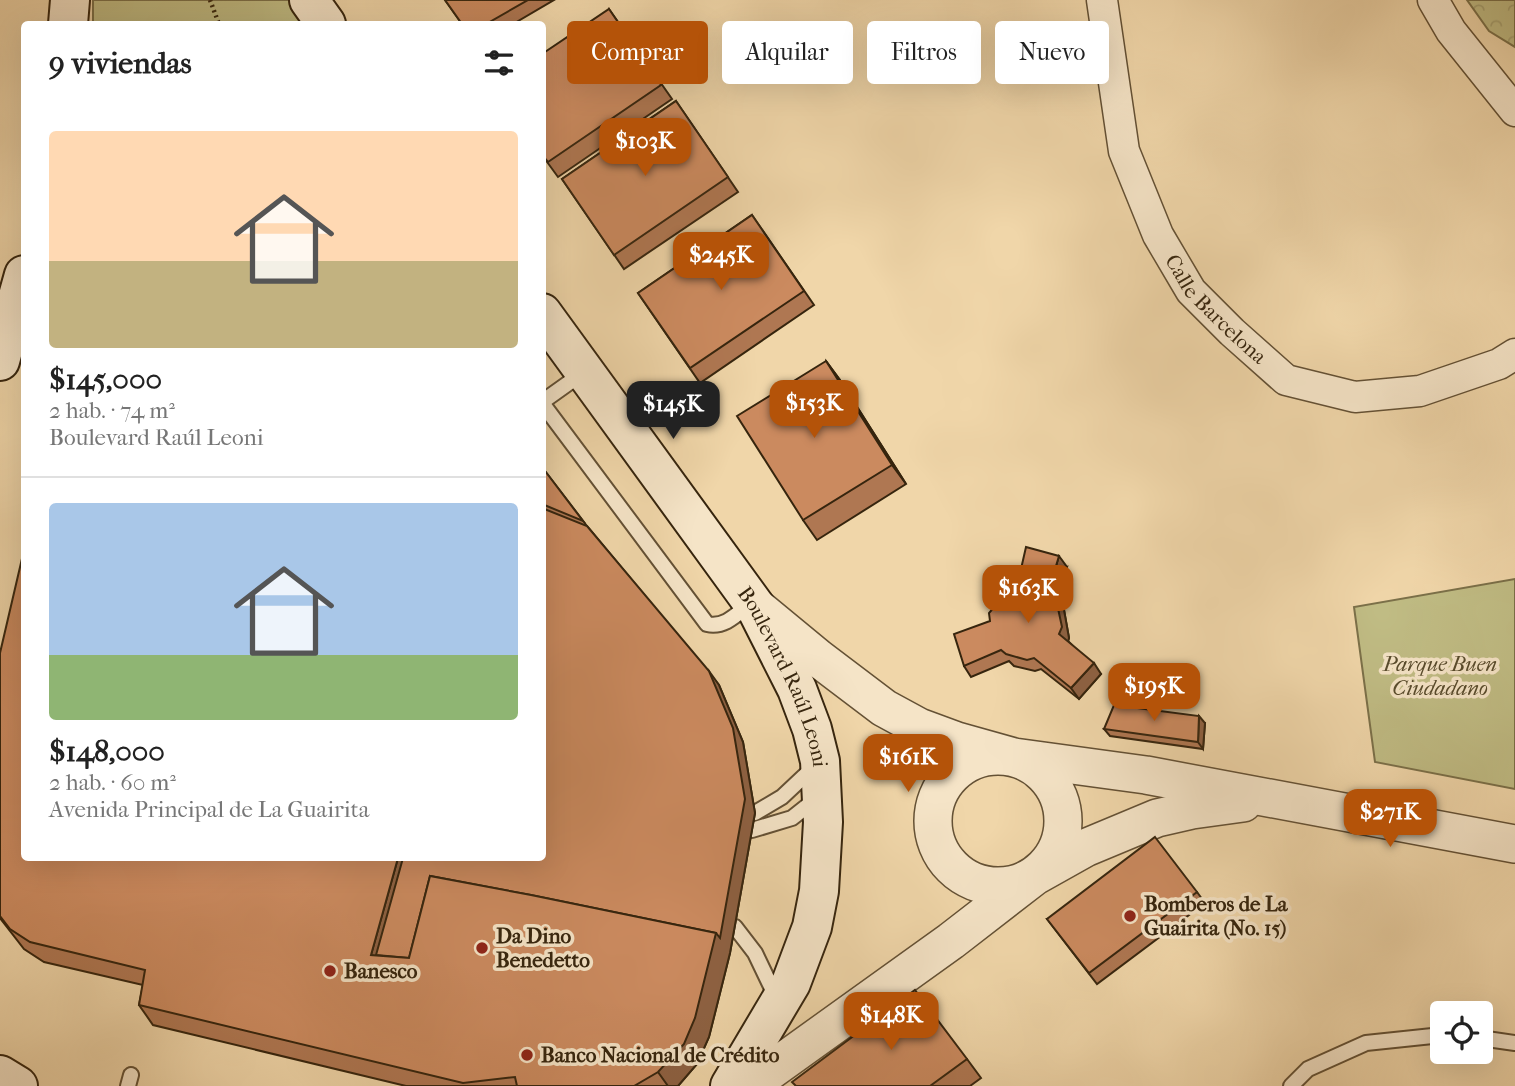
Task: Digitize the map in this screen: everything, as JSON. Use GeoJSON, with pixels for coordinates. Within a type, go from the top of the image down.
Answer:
{"type":"FeatureCollection","features":[{"type":"Feature","properties":{"kind":"main road"},"geometry":{"type":"LineString","coordinates":[[68,21],[70,0]]}},
{"type":"Feature","properties":{"kind":"main road"},"geometry":{"type":"LineString","coordinates":[[309,0],[324,21]]}},
{"type":"Feature","properties":{"kind":"main road"},"geometry":{"type":"LineString","coordinates":[[0,360],[21,286]]}},
{"type":"Feature","properties":{"kind":"main road","name":"Boulevard Raúl Leoni"},"geometry":{"type":"LineString","coordinates":[[546,318],[754,604],[797,690],[812,729],[821,778],[822,852],[819,891],[812,927],[800,963],[730,1086]]}},
{"type":"Feature","properties":{"kind":"main road"},"geometry":{"type":"LineString","coordinates":[[0,1075],[18,1086]]}},
{"type":"Feature","properties":{"kind":"street","name":"Calle Barcelona"},"geometry":{"type":"LineString","coordinates":[[1102,0],[1124,151],[1158,235],[1191,291],[1286,380],[1355,397],[1420,391],[1499,363],[1515,354]]}},
{"type":"Feature","properties":{"kind":"street"},"geometry":{"type":"LineString","coordinates":[[1433,0],[1451,31],[1515,111]]}},
{"type":"Feature","properties":{"kind":"street"},"geometry":{"type":"LineString","coordinates":[[754,604],[818,658],[884,708],[931,732],[1014,757],[1041,771],[1059,795],[1063,810],[1064,825],[1055,853],[1035,876],[1006,886],[976,882],[950,866],[942,854],[933,825],[934,810],[938,795],[956,771],[983,757],[998,755],[1014,757],[1146,775],[1515,844]]}},
{"type":"Feature","properties":{"kind":"street"},"geometry":{"type":"LineString","coordinates":[[749,1086],[951,941],[1035,876],[1084,848],[1157,818],[1192,810],[1276,799]]}},
{"type":"Feature","properties":{"kind":"lane"},"geometry":{"type":"LineString","coordinates":[[546,400],[586,371]]}},
{"type":"Feature","properties":{"kind":"lane"},"geometry":{"type":"LineString","coordinates":[[546,408],[707,624],[717,626],[754,604]]}},
{"type":"Feature","properties":{"kind":"lane"},"geometry":{"type":"LineString","coordinates":[[755,813],[821,778]]}},
{"type":"Feature","properties":{"kind":"lane"},"geometry":{"type":"LineString","coordinates":[[752,830],[792,818],[821,778]]}},
{"type":"Feature","properties":{"kind":"lane"},"geometry":{"type":"LineString","coordinates":[[735,927],[755,953],[779,1003]]}},
{"type":"Feature","properties":{"kind":"lane"},"geometry":{"type":"LineString","coordinates":[[1291,1086],[1308,1069],[1366,1043],[1430,1036]]}},
{"type":"Feature","properties":{"kind":"lane"},"geometry":{"type":"LineString","coordinates":[[1493,1039],[1515,1042]]}},
{"type":"Feature","properties":{"kind":"path"},"geometry":{"type":"LineString","coordinates":[[210,0],[218,21]]}},
{"type":"Feature","properties":{"kind":"green space"},"geometry":{"type":"Polygon","coordinates":[[[93,0],[295,0],[310,21],[93,21],[93,0]]]}},
{"type":"Feature","properties":{"kind":"green space"},"geometry":{"type":"Polygon","coordinates":[[[1467,0],[1515,0],[1515,47],[1489,31],[1467,0]]]}},
{"type":"Feature","properties":{"kind":"green space","name":"Parque Buen Ciudadano"},"geometry":{"type":"Polygon","coordinates":[[[1515,579],[1515,789],[1375,762],[1354,607],[1515,579]]]}},
{"type":"Feature","properties":{"kind":"building"},"geometry":{"type":"Polygon","coordinates":[[[445,0],[528,0],[491,21],[460,21],[445,0]]]}},
{"type":"Feature","properties":{"kind":"building"},"geometry":{"type":"Polygon","coordinates":[[[609,9],[617,21],[591,21],[609,9]]]}},
{"type":"Feature","properties":{"kind":"building"},"geometry":{"type":"Polygon","coordinates":[[[567,37],[567,84],[661,85],[548,162],[546,51],[567,37]]]}},
{"type":"Feature","properties":{"kind":"building"},"geometry":{"type":"Polygon","coordinates":[[[676,101],[728,177],[614,255],[562,179],[676,101]]]}},
{"type":"Feature","properties":{"kind":"building"},"geometry":{"type":"Polygon","coordinates":[[[752,215],[804,291],[690,368],[638,293],[752,215]]]}},
{"type":"Feature","properties":{"kind":"building"},"geometry":{"type":"Polygon","coordinates":[[[826,361],[892,465],[803,520],[737,416],[826,361]]]}},
{"type":"Feature","properties":{"kind":"building"},"geometry":{"type":"Polygon","coordinates":[[[546,472],[583,521],[546,506],[546,472]]]}},
{"type":"Feature","properties":{"kind":"building"},"geometry":{"type":"Polygon","coordinates":[[[546,510],[587,526],[709,671],[733,728],[745,799],[720,938],[716,933],[430,876],[409,958],[376,955],[402,861],[546,861],[546,510]]]}},
{"type":"Feature","properties":{"kind":"building"},"geometry":{"type":"Polygon","coordinates":[[[1026,547],[1059,556],[1048,593],[1056,599],[1062,627],[1059,634],[1094,663],[1071,688],[1034,658],[1027,660],[1001,650],[964,666],[954,634],[990,621],[989,613],[1010,589],[1016,591],[1026,547]]]}},
{"type":"Feature","properties":{"kind":"building"},"geometry":{"type":"Polygon","coordinates":[[[21,563],[21,861],[397,861],[371,955],[409,958],[430,876],[716,933],[695,1018],[684,1044],[658,1072],[634,1086],[517,1086],[515,1077],[463,1083],[139,1005],[145,970],[30,942],[10,929],[0,916],[0,653],[21,563]]]}},
{"type":"Feature","properties":{"kind":"building"},"geometry":{"type":"Polygon","coordinates":[[[1114,705],[1199,716],[1198,742],[1104,729],[1114,705]]]}},
{"type":"Feature","properties":{"kind":"building","name":"Bomberos de La Guairita (No. 15)"},"geometry":{"type":"Polygon","coordinates":[[[1155,837],[1197,892],[1089,973],[1047,919],[1155,837]]]}},
{"type":"Feature","properties":{"kind":"building"},"geometry":{"type":"Polygon","coordinates":[[[915,990],[967,1059],[930,1086],[796,1086],[792,1082],[915,990]]]}},
{"type":"Feature","properties":{"kind":"place","name":"Bomberos de La Guairita (No. 15)"},"geometry":{"type":"Point","coordinates":[1130,916]}},
{"type":"Feature","properties":{"kind":"place","name":"Da Dino Benedetto"},"geometry":{"type":"Point","coordinates":[482,948]}},
{"type":"Feature","properties":{"kind":"place","name":"Banesco"},"geometry":{"type":"Point","coordinates":[330,971]}},
{"type":"Feature","properties":{"kind":"place","name":"Banco Nacional de Crédito"},"geometry":{"type":"Point","coordinates":[527,1055]}}]}
